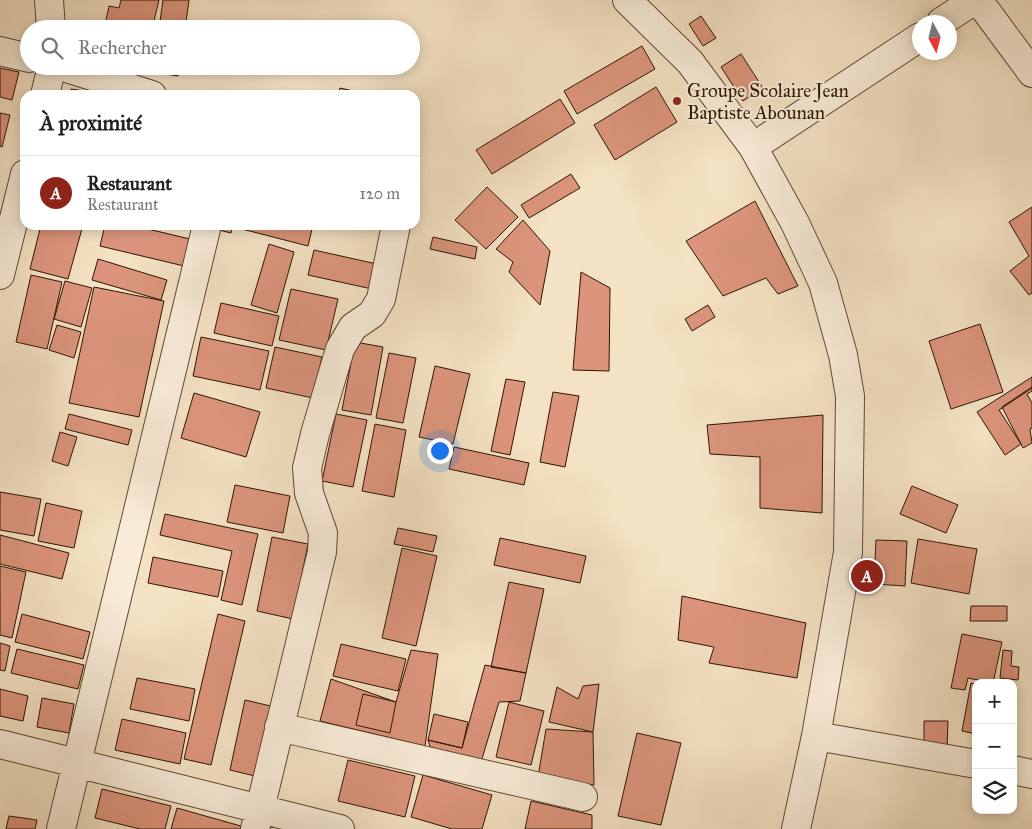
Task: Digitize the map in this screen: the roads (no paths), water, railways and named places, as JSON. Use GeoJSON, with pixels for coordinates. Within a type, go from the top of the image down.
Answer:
{"type":"FeatureCollection","features":[{"type":"Feature","properties":{"kind":"street"},"geometry":{"type":"LineString","coordinates":[[49,0],[50,20]]}},
{"type":"Feature","properties":{"kind":"street"},"geometry":{"type":"LineString","coordinates":[[627,0],[690,62],[753,147],[795,224],[823,283],[843,355],[850,396],[848,552],[816,736],[796,829]]}},
{"type":"Feature","properties":{"kind":"street"},"geometry":{"type":"LineString","coordinates":[[952,15],[977,0],[1032,73]]}},
{"type":"Feature","properties":{"kind":"street"},"geometry":{"type":"LineString","coordinates":[[753,147],[912,42]]}},
{"type":"Feature","properties":{"kind":"street"},"geometry":{"type":"LineString","coordinates":[[0,52],[20,56]]}},
{"type":"Feature","properties":{"kind":"street"},"geometry":{"type":"LineString","coordinates":[[46,90],[50,75]]}},
{"type":"Feature","properties":{"kind":"street"},"geometry":{"type":"LineString","coordinates":[[89,75],[136,90]]}},
{"type":"Feature","properties":{"kind":"street"},"geometry":{"type":"LineString","coordinates":[[0,275],[20,194]]}},
{"type":"Feature","properties":{"kind":"street"},"geometry":{"type":"LineString","coordinates":[[61,829],[206,230]]}},
{"type":"Feature","properties":{"kind":"street"},"geometry":{"type":"LineString","coordinates":[[257,819],[322,552],[322,533],[309,493],[307,468],[313,442],[340,349],[353,327],[372,314],[381,299],[395,230]]}},
{"type":"Feature","properties":{"kind":"street"},"geometry":{"type":"LineString","coordinates":[[279,727],[583,797]]}},
{"type":"Feature","properties":{"kind":"street"},"geometry":{"type":"LineString","coordinates":[[816,736],[972,763]]}},
{"type":"Feature","properties":{"kind":"street"},"geometry":{"type":"LineString","coordinates":[[0,744],[77,764],[257,819],[340,829]]}},
{"type":"Feature","properties":{"kind":"street"},"geometry":{"type":"LineString","coordinates":[[1017,771],[1032,774]]}},
{"type":"Feature","properties":{"kind":"place","name":"Groupe Scolaire Jean Baptiste Abounan"},"geometry":{"type":"Point","coordinates":[677,101]}},
{"type":"Feature","properties":{"kind":"place","name":"Restaurant"},"geometry":{"type":"Point","coordinates":[867,576]}}]}
